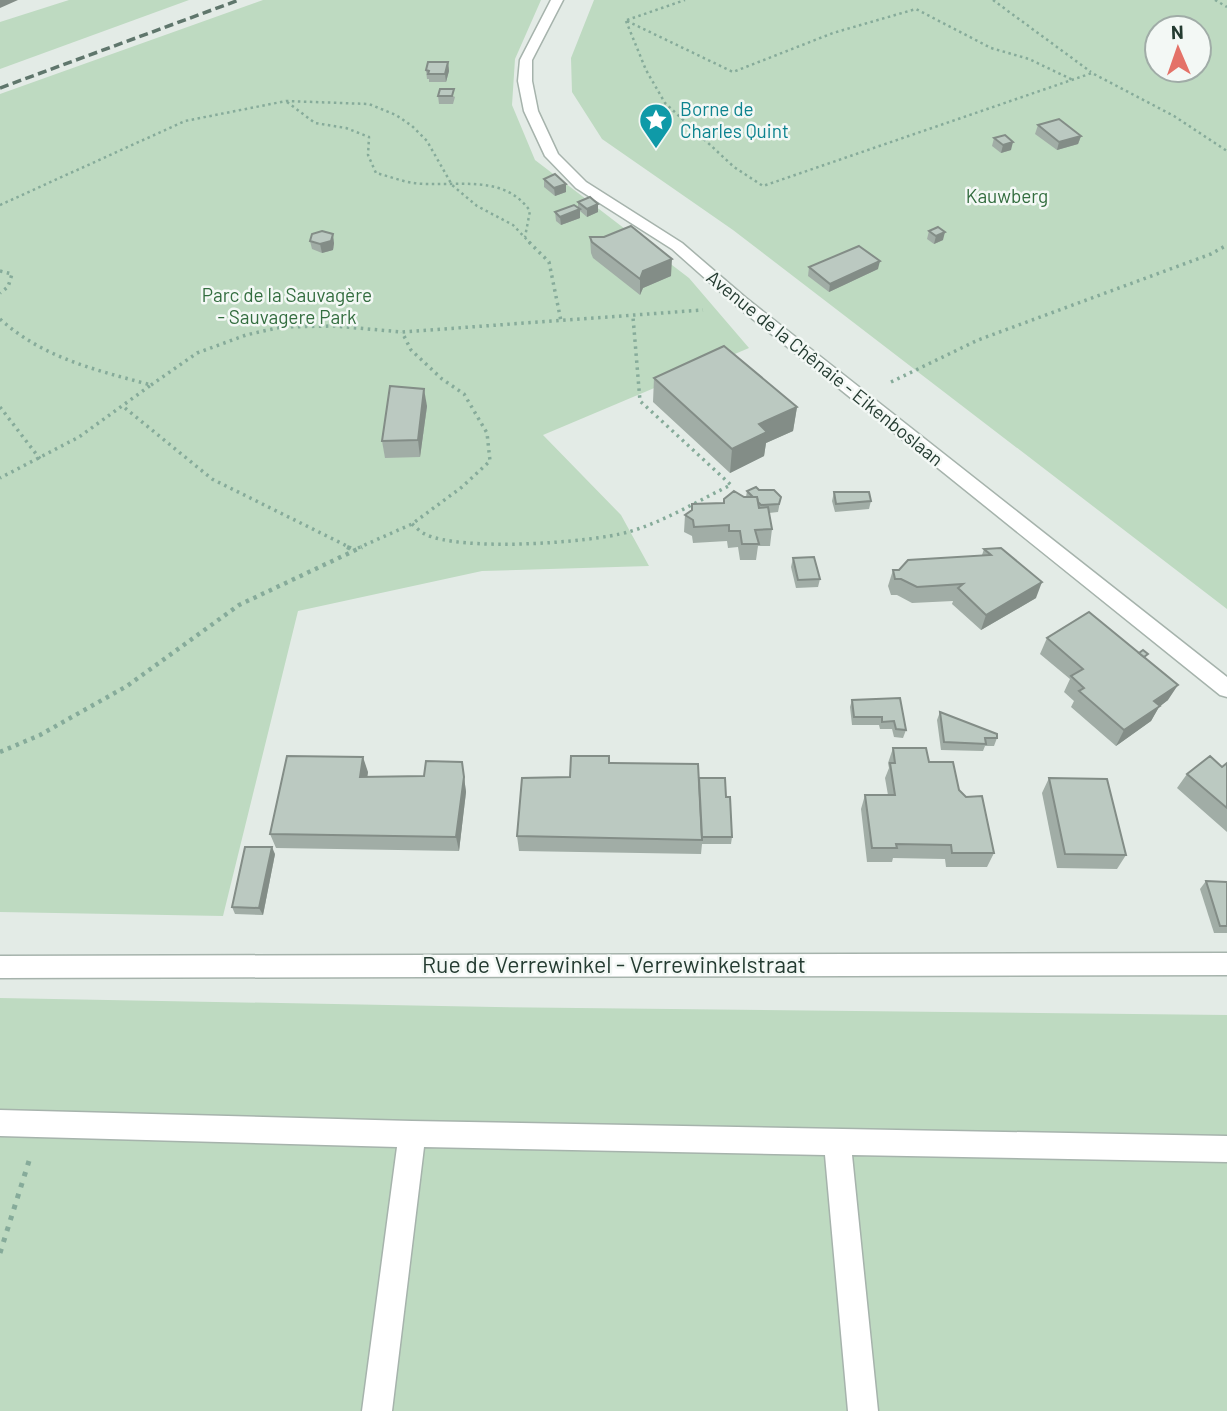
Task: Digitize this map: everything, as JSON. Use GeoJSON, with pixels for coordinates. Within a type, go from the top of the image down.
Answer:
{"type":"FeatureCollection","features":[{"type":"Feature","properties":{"kind":"street","name":"Avenue de la Chênaie - Eikenboslaan"},"geometry":{"type":"LineString","coordinates":[[557,0],[526,60],[525,81],[531,111],[552,156],[581,185],[677,246],[740,302],[1227,689]]}},
{"type":"Feature","properties":{"kind":"street","name":"Rue de Verrewinkel - Verrewinkelstraat"},"geometry":{"type":"LineString","coordinates":[[0,967],[1227,964]]}},
{"type":"Feature","properties":{"kind":"street"},"geometry":{"type":"LineString","coordinates":[[0,1123],[412,1134],[1227,1149]]}},
{"type":"Feature","properties":{"kind":"street"},"geometry":{"type":"LineString","coordinates":[[377,1411],[412,1134]]}},
{"type":"Feature","properties":{"kind":"street"},"geometry":{"type":"LineString","coordinates":[[837,1142],[863,1411]]}},
{"type":"Feature","properties":{"kind":"path"},"geometry":{"type":"LineString","coordinates":[[626,21],[685,0]]}},
{"type":"Feature","properties":{"kind":"path"},"geometry":{"type":"LineString","coordinates":[[993,0],[1092,73],[1174,116],[1227,151]]}},
{"type":"Feature","properties":{"kind":"path"},"geometry":{"type":"LineString","coordinates":[[1215,0],[1227,7]]}},
{"type":"Feature","properties":{"kind":"path"},"geometry":{"type":"LineString","coordinates":[[626,21],[733,72],[833,33],[916,9],[991,48],[1029,59],[1073,80]]}},
{"type":"Feature","properties":{"kind":"path"},"geometry":{"type":"LineString","coordinates":[[626,21],[646,70],[665,103],[734,167],[763,186],[1092,73]]}},
{"type":"Feature","properties":{"kind":"path"},"geometry":{"type":"LineString","coordinates":[[286,102],[315,122],[346,128],[369,137],[368,155],[376,173],[412,183],[499,186],[521,198],[530,211],[525,237]]}},
{"type":"Feature","properties":{"kind":"path"},"geometry":{"type":"LineString","coordinates":[[0,205],[185,121],[286,102],[369,104],[397,115],[428,141],[452,185],[477,206],[513,225],[549,262],[561,321]]}},
{"type":"Feature","properties":{"kind":"path"},"geometry":{"type":"LineString","coordinates":[[860,397],[978,340],[1211,254],[1227,245]]}},
{"type":"Feature","properties":{"kind":"path"},"geometry":{"type":"LineString","coordinates":[[0,271],[12,274],[8,287],[0,293]]}},
{"type":"Feature","properties":{"kind":"path"},"geometry":{"type":"LineString","coordinates":[[0,478],[40,459],[125,408],[151,385],[197,354],[246,335],[281,327],[334,326],[402,332],[633,317],[717,309],[740,302]]}},
{"type":"Feature","properties":{"kind":"path"},"geometry":{"type":"LineString","coordinates":[[412,524],[427,536],[470,542],[543,542],[604,538],[664,517],[731,485],[640,401],[633,317]]}},
{"type":"Feature","properties":{"kind":"path"},"geometry":{"type":"LineString","coordinates":[[0,319],[15,335],[63,361],[151,385]]}},
{"type":"Feature","properties":{"kind":"path"},"geometry":{"type":"LineString","coordinates":[[0,752],[40,735],[127,685],[239,605],[353,549],[412,524],[462,487],[490,460],[487,433],[464,394],[442,379],[411,350],[402,332]]}},
{"type":"Feature","properties":{"kind":"path"},"geometry":{"type":"LineString","coordinates":[[0,407],[40,459]]}},
{"type":"Feature","properties":{"kind":"path"},"geometry":{"type":"LineString","coordinates":[[125,408],[212,479],[353,549]]}},
{"type":"Feature","properties":{"kind":"path"},"geometry":{"type":"LineString","coordinates":[[0,1252],[40,1123]]}},
{"type":"Feature","properties":{"kind":"green space"},"geometry":{"type":"Polygon","coordinates":[[[69,0],[189,0],[0,69],[0,22],[69,0]]]}},
{"type":"Feature","properties":{"kind":"green space","name":"Parc de la Sauvagère - Sauvagere Park"},"geometry":{"type":"Polygon","coordinates":[[[263,0],[541,0],[515,59],[512,105],[535,160],[689,278],[749,348],[543,435],[621,515],[649,566],[482,571],[298,611],[223,916],[0,912],[0,94],[263,0]]]}},
{"type":"Feature","properties":{"kind":"green space","name":"Kauwberg"},"geometry":{"type":"Polygon","coordinates":[[[594,0],[1227,0],[1227,609],[733,230],[602,139],[572,92],[571,58],[594,0]]]}},
{"type":"Feature","properties":{"kind":"green space"},"geometry":{"type":"Polygon","coordinates":[[[0,998],[495,1007],[1227,1015],[1227,1411],[0,1411],[0,998]]]}},
{"type":"Feature","properties":{"kind":"building"},"geometry":{"type":"Polygon","coordinates":[[[428,62],[448,62],[445,74],[428,74],[428,62]]]}},
{"type":"Feature","properties":{"kind":"building"},"geometry":{"type":"Polygon","coordinates":[[[440,89],[454,89],[452,96],[438,96],[440,89]]]}},
{"type":"Feature","properties":{"kind":"building"},"geometry":{"type":"Polygon","coordinates":[[[1059,119],[1081,136],[1059,142],[1038,125],[1059,119]]]}},
{"type":"Feature","properties":{"kind":"building"},"geometry":{"type":"Polygon","coordinates":[[[1005,135],[1013,142],[1003,145],[994,138],[1005,135]]]}},
{"type":"Feature","properties":{"kind":"building"},"geometry":{"type":"Polygon","coordinates":[[[555,174],[566,184],[554,188],[544,179],[555,174]]]}},
{"type":"Feature","properties":{"kind":"building"},"geometry":{"type":"Polygon","coordinates":[[[590,197],[598,204],[587,209],[578,202],[590,197]]]}},
{"type":"Feature","properties":{"kind":"building"},"geometry":{"type":"Polygon","coordinates":[[[574,205],[580,209],[560,217],[555,212],[574,205]]]}},
{"type":"Feature","properties":{"kind":"building"},"geometry":{"type":"Polygon","coordinates":[[[631,226],[672,259],[643,271],[640,279],[592,242],[590,237],[604,237],[631,226]]]}},
{"type":"Feature","properties":{"kind":"building"},"geometry":{"type":"Polygon","coordinates":[[[938,227],[945,232],[936,236],[929,231],[938,227]]]}},
{"type":"Feature","properties":{"kind":"building"},"geometry":{"type":"Polygon","coordinates":[[[322,231],[333,234],[331,241],[320,244],[310,241],[312,234],[322,231]]]}},
{"type":"Feature","properties":{"kind":"building"},"geometry":{"type":"Polygon","coordinates":[[[859,246],[880,261],[830,284],[809,267],[859,246]]]}},
{"type":"Feature","properties":{"kind":"building"},"geometry":{"type":"Polygon","coordinates":[[[724,346],[797,407],[759,424],[767,432],[732,449],[654,378],[724,346]]]}},
{"type":"Feature","properties":{"kind":"building"},"geometry":{"type":"Polygon","coordinates":[[[390,386],[424,389],[418,440],[382,441],[390,386]]]}},
{"type":"Feature","properties":{"kind":"building"},"geometry":{"type":"Polygon","coordinates":[[[756,487],[759,490],[774,490],[781,497],[779,504],[761,505],[757,497],[747,491],[756,487]]]}},
{"type":"Feature","properties":{"kind":"building"},"geometry":{"type":"Polygon","coordinates":[[[734,491],[744,497],[757,497],[759,508],[768,507],[772,529],[755,530],[759,544],[742,544],[740,531],[729,531],[729,525],[694,527],[693,520],[685,515],[692,510],[692,504],[724,503],[724,499],[734,491]]]}},
{"type":"Feature","properties":{"kind":"building"},"geometry":{"type":"Polygon","coordinates":[[[834,492],[869,492],[871,501],[836,504],[834,492]]]}},
{"type":"Feature","properties":{"kind":"building"},"geometry":{"type":"Polygon","coordinates":[[[1001,548],[1042,582],[986,615],[958,588],[963,584],[917,587],[895,579],[893,570],[899,570],[908,560],[991,555],[984,549],[1001,548]]]}},
{"type":"Feature","properties":{"kind":"building"},"geometry":{"type":"Polygon","coordinates":[[[814,557],[820,579],[798,580],[793,558],[814,557]]]}},
{"type":"Feature","properties":{"kind":"building"},"geometry":{"type":"Polygon","coordinates":[[[1089,612],[1178,685],[1154,701],[1160,706],[1124,730],[1079,691],[1084,688],[1071,676],[1083,669],[1047,638],[1089,612]]]}},
{"type":"Feature","properties":{"kind":"building"},"geometry":{"type":"Polygon","coordinates":[[[1143,650],[1148,654],[1144,657],[1139,653],[1143,650]]]}},
{"type":"Feature","properties":{"kind":"building"},"geometry":{"type":"Polygon","coordinates":[[[900,698],[906,730],[896,729],[894,721],[882,722],[882,717],[854,717],[852,700],[900,698]]]}},
{"type":"Feature","properties":{"kind":"building"},"geometry":{"type":"Polygon","coordinates":[[[940,712],[997,734],[997,738],[985,738],[986,744],[944,742],[940,712]]]}},
{"type":"Feature","properties":{"kind":"building"},"geometry":{"type":"Polygon","coordinates":[[[893,748],[926,748],[929,762],[953,762],[959,790],[966,797],[982,796],[994,853],[952,853],[951,845],[896,844],[897,848],[872,848],[865,795],[895,795],[890,763],[895,763],[893,748]]]}},
{"type":"Feature","properties":{"kind":"building"},"geometry":{"type":"Polygon","coordinates":[[[287,756],[363,757],[360,777],[424,776],[426,761],[462,762],[464,777],[456,837],[270,834],[287,756]]]}},
{"type":"Feature","properties":{"kind":"building"},"geometry":{"type":"Polygon","coordinates":[[[571,756],[609,756],[609,763],[698,764],[702,840],[517,836],[522,778],[570,777],[571,756]]]}},
{"type":"Feature","properties":{"kind":"building"},"geometry":{"type":"Polygon","coordinates":[[[1210,756],[1222,767],[1227,763],[1227,808],[1187,774],[1210,756]]]}},
{"type":"Feature","properties":{"kind":"building"},"geometry":{"type":"Polygon","coordinates":[[[699,778],[725,778],[726,797],[730,797],[732,837],[702,837],[699,778]]]}},
{"type":"Feature","properties":{"kind":"building"},"geometry":{"type":"Polygon","coordinates":[[[1049,778],[1107,779],[1126,855],[1065,854],[1049,778]]]}},
{"type":"Feature","properties":{"kind":"building"},"geometry":{"type":"Polygon","coordinates":[[[245,847],[272,847],[259,908],[232,907],[245,847]]]}},
{"type":"Feature","properties":{"kind":"building"},"geometry":{"type":"Polygon","coordinates":[[[1206,881],[1227,882],[1227,926],[1220,926],[1206,881]]]}},
{"type":"Feature","properties":{"kind":"railway"},"geometry":{"type":"LineString","coordinates":[[0,88],[239,0]]}},
{"type":"Feature","properties":{"kind":"place","name":"Borne de Charles Quint"},"geometry":{"type":"Point","coordinates":[656,150]}}]}
